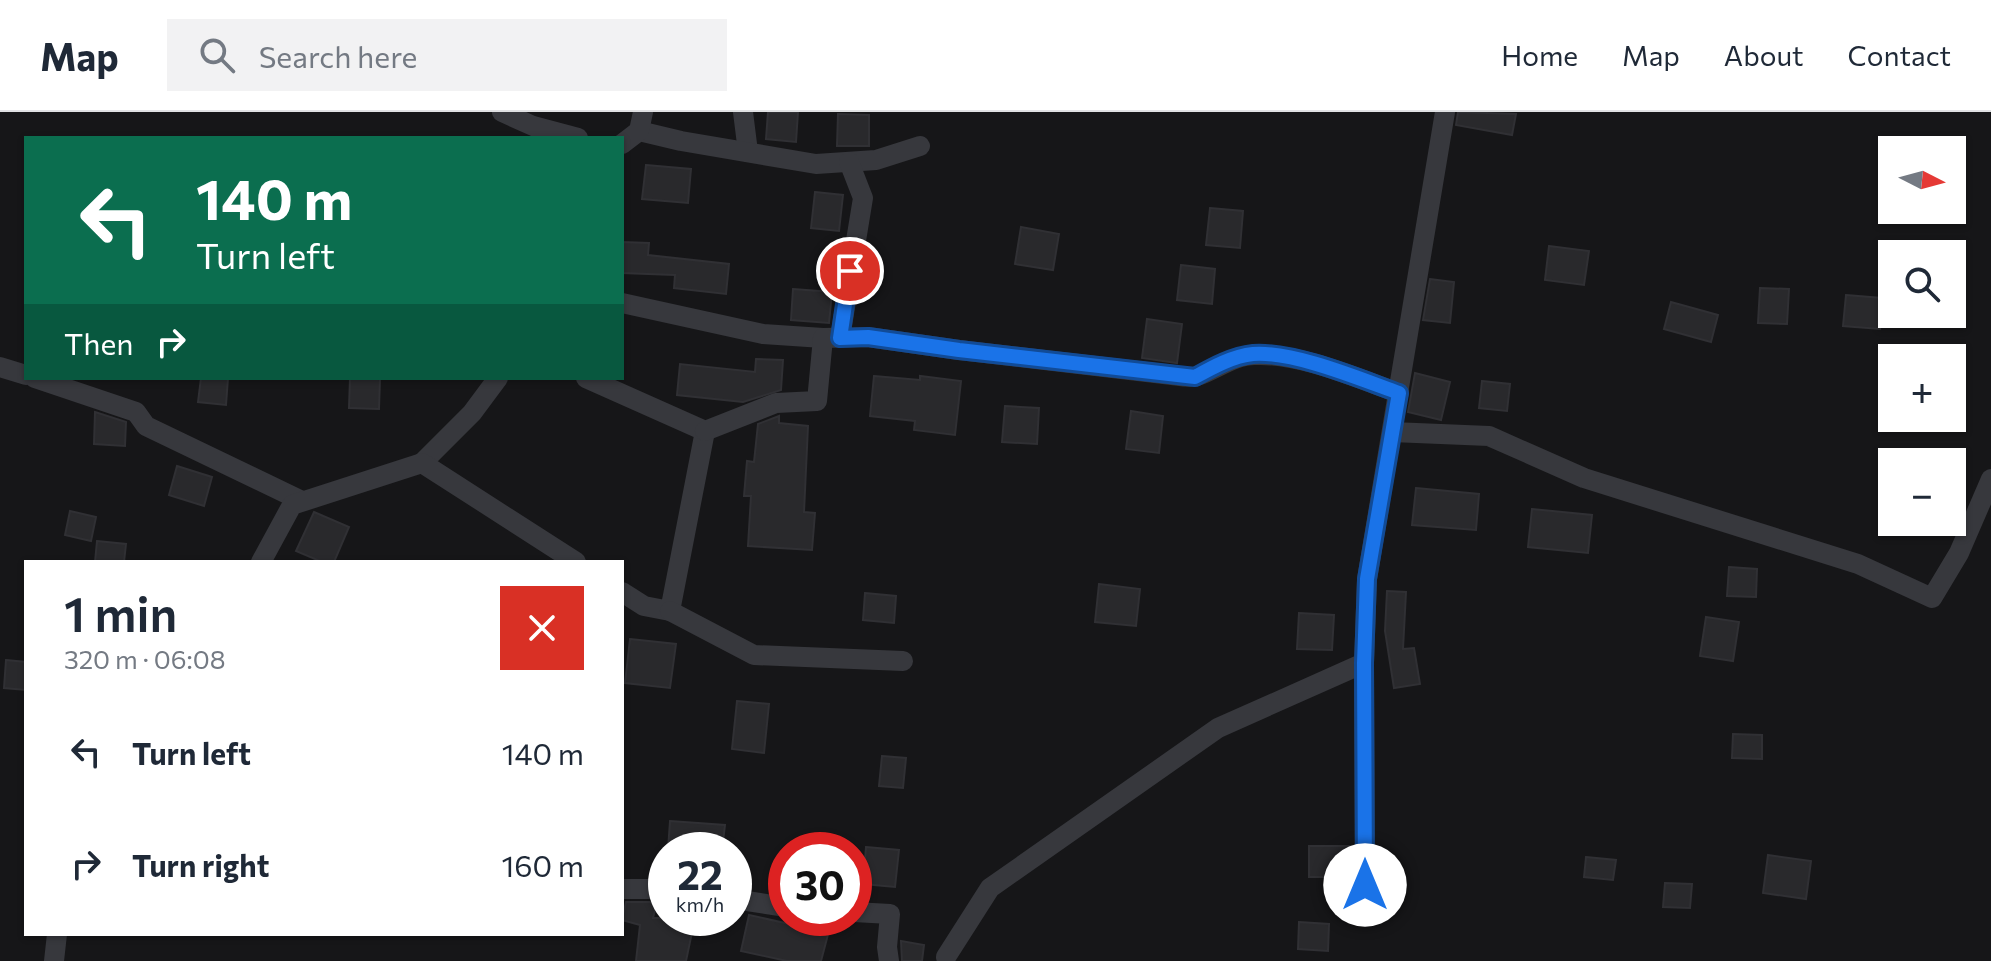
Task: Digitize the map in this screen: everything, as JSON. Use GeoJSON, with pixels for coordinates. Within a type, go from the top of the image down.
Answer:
{"type":"FeatureCollection","features":[{"type":"Feature","properties":{"kind":"street"},"geometry":{"type":"LineString","coordinates":[[502,112],[533,126],[570,136]]}},
{"type":"Feature","properties":{"kind":"street"},"geometry":{"type":"LineString","coordinates":[[743,112],[748,152]]}},
{"type":"Feature","properties":{"kind":"street"},"geometry":{"type":"LineString","coordinates":[[1365,885],[1364,663],[1367,579],[1445,112]]}},
{"type":"Feature","properties":{"kind":"street"},"geometry":{"type":"LineString","coordinates":[[624,142],[641,122],[681,141],[816,164],[876,160],[920,146]]}},
{"type":"Feature","properties":{"kind":"street"},"geometry":{"type":"LineString","coordinates":[[590,380],[705,431],[776,403],[817,401],[863,198],[849,162]]}},
{"type":"Feature","properties":{"kind":"street"},"geometry":{"type":"LineString","coordinates":[[624,303],[763,334],[868,337],[1195,377],[1219,364],[1253,354],[1290,358],[1399,393]]}},
{"type":"Feature","properties":{"kind":"street"},"geometry":{"type":"LineString","coordinates":[[0,367],[24,374]]}},
{"type":"Feature","properties":{"kind":"street"},"geometry":{"type":"LineString","coordinates":[[41,380],[136,412],[146,426],[302,501]]}},
{"type":"Feature","properties":{"kind":"street"},"geometry":{"type":"LineString","coordinates":[[262,560],[292,505],[422,463],[472,413],[497,380]]}},
{"type":"Feature","properties":{"kind":"street"},"geometry":{"type":"LineString","coordinates":[[670,611],[705,431]]}},
{"type":"Feature","properties":{"kind":"street"},"geometry":{"type":"LineString","coordinates":[[1392,432],[1489,436],[1584,478],[1858,564],[1932,598],[1959,553],[1991,479]]}},
{"type":"Feature","properties":{"kind":"street"},"geometry":{"type":"LineString","coordinates":[[422,463],[573,560]]}},
{"type":"Feature","properties":{"kind":"street"},"geometry":{"type":"LineString","coordinates":[[624,593],[644,606],[670,611],[754,655],[903,661]]}},
{"type":"Feature","properties":{"kind":"street"},"geometry":{"type":"LineString","coordinates":[[946,957],[990,888],[1015,870],[1218,728],[1364,663]]}},
{"type":"Feature","properties":{"kind":"street"},"geometry":{"type":"LineString","coordinates":[[624,889],[648,889]]}},
{"type":"Feature","properties":{"kind":"street"},"geometry":{"type":"LineString","coordinates":[[872,913],[890,914],[889,961]]}},
{"type":"Feature","properties":{"kind":"street"},"geometry":{"type":"LineString","coordinates":[[54,961],[57,936]]}},
{"type":"Feature","properties":{"kind":"building"},"geometry":{"type":"Polygon","coordinates":[[[768,112],[798,112],[796,142],[766,139],[768,112]]]}},
{"type":"Feature","properties":{"kind":"building"},"geometry":{"type":"Polygon","coordinates":[[[1458,112],[1516,114],[1512,135],[1456,125],[1458,112]]]}},
{"type":"Feature","properties":{"kind":"building"},"geometry":{"type":"Polygon","coordinates":[[[838,114],[869,115],[869,146],[837,146],[838,114]]]}},
{"type":"Feature","properties":{"kind":"building"},"geometry":{"type":"Polygon","coordinates":[[[646,165],[691,169],[688,203],[642,199],[646,165]]]}},
{"type":"Feature","properties":{"kind":"building"},"geometry":{"type":"Polygon","coordinates":[[[815,192],[843,195],[839,231],[811,228],[815,192]]]}},
{"type":"Feature","properties":{"kind":"building"},"geometry":{"type":"Polygon","coordinates":[[[1210,208],[1243,211],[1240,248],[1206,245],[1210,208]]]}},
{"type":"Feature","properties":{"kind":"building"},"geometry":{"type":"Polygon","coordinates":[[[1021,227],[1059,234],[1053,270],[1015,264],[1021,227]]]}},
{"type":"Feature","properties":{"kind":"building"},"geometry":{"type":"Polygon","coordinates":[[[624,242],[649,243],[648,255],[729,264],[726,294],[674,288],[675,275],[624,273],[624,242]]]}},
{"type":"Feature","properties":{"kind":"building"},"geometry":{"type":"Polygon","coordinates":[[[1549,246],[1589,251],[1584,285],[1545,280],[1549,246]]]}},
{"type":"Feature","properties":{"kind":"building"},"geometry":{"type":"Polygon","coordinates":[[[1181,265],[1215,269],[1212,304],[1177,300],[1181,265]]]}},
{"type":"Feature","properties":{"kind":"building"},"geometry":{"type":"Polygon","coordinates":[[[1430,279],[1454,282],[1450,323],[1423,320],[1430,279]]]}},
{"type":"Feature","properties":{"kind":"building"},"geometry":{"type":"Polygon","coordinates":[[[1760,288],[1789,289],[1787,324],[1758,323],[1760,288]]]}},
{"type":"Feature","properties":{"kind":"building"},"geometry":{"type":"Polygon","coordinates":[[[793,289],[832,292],[829,323],[791,320],[793,289]]]}},
{"type":"Feature","properties":{"kind":"building"},"geometry":{"type":"Polygon","coordinates":[[[1846,295],[1878,298],[1880,329],[1843,326],[1846,295]]]}},
{"type":"Feature","properties":{"kind":"building"},"geometry":{"type":"Polygon","coordinates":[[[1671,302],[1718,315],[1711,342],[1664,329],[1671,302]]]}},
{"type":"Feature","properties":{"kind":"building"},"geometry":{"type":"Polygon","coordinates":[[[1147,319],[1182,324],[1177,363],[1142,358],[1147,319]]]}},
{"type":"Feature","properties":{"kind":"building"},"geometry":{"type":"Polygon","coordinates":[[[756,359],[783,360],[781,390],[743,402],[677,395],[680,364],[755,372],[756,359]]]}},
{"type":"Feature","properties":{"kind":"building"},"geometry":{"type":"Polygon","coordinates":[[[1415,373],[1450,382],[1441,420],[1408,412],[1415,373]]]}},
{"type":"Feature","properties":{"kind":"building"},"geometry":{"type":"Polygon","coordinates":[[[874,376],[920,380],[920,376],[961,381],[955,435],[914,430],[915,421],[870,416],[874,376]]]}},
{"type":"Feature","properties":{"kind":"building"},"geometry":{"type":"Polygon","coordinates":[[[201,380],[228,380],[226,405],[198,402],[201,380]]]}},
{"type":"Feature","properties":{"kind":"building"},"geometry":{"type":"Polygon","coordinates":[[[350,380],[380,380],[379,409],[349,408],[350,380]]]}},
{"type":"Feature","properties":{"kind":"building"},"geometry":{"type":"Polygon","coordinates":[[[1482,381],[1510,384],[1507,411],[1479,408],[1482,381]]]}},
{"type":"Feature","properties":{"kind":"building"},"geometry":{"type":"Polygon","coordinates":[[[1005,406],[1039,408],[1037,444],[1002,442],[1005,406]]]}},
{"type":"Feature","properties":{"kind":"building"},"geometry":{"type":"Polygon","coordinates":[[[1131,411],[1163,416],[1159,453],[1126,449],[1131,411]]]}},
{"type":"Feature","properties":{"kind":"building"},"geometry":{"type":"Polygon","coordinates":[[[95,412],[126,422],[125,446],[94,444],[95,412]]]}},
{"type":"Feature","properties":{"kind":"building"},"geometry":{"type":"Polygon","coordinates":[[[779,416],[779,423],[808,426],[804,512],[815,513],[812,550],[748,546],[751,496],[744,496],[747,461],[754,462],[758,424],[779,416]]]}},
{"type":"Feature","properties":{"kind":"building"},"geometry":{"type":"Polygon","coordinates":[[[177,466],[212,477],[204,506],[169,495],[177,466]]]}},
{"type":"Feature","properties":{"kind":"building"},"geometry":{"type":"Polygon","coordinates":[[[1416,488],[1479,494],[1476,530],[1412,525],[1416,488]]]}},
{"type":"Feature","properties":{"kind":"building"},"geometry":{"type":"Polygon","coordinates":[[[1532,509],[1592,515],[1588,553],[1528,547],[1532,509]]]}},
{"type":"Feature","properties":{"kind":"building"},"geometry":{"type":"Polygon","coordinates":[[[70,511],[96,517],[91,541],[65,535],[70,511]]]}},
{"type":"Feature","properties":{"kind":"building"},"geometry":{"type":"Polygon","coordinates":[[[314,512],[349,527],[335,560],[317,560],[296,551],[314,512]]]}},
{"type":"Feature","properties":{"kind":"building"},"geometry":{"type":"Polygon","coordinates":[[[97,541],[126,544],[124,560],[95,560],[97,541]]]}},
{"type":"Feature","properties":{"kind":"building"},"geometry":{"type":"Polygon","coordinates":[[[1729,567],[1757,569],[1756,597],[1727,596],[1729,567]]]}},
{"type":"Feature","properties":{"kind":"building"},"geometry":{"type":"Polygon","coordinates":[[[1099,584],[1140,589],[1136,626],[1095,622],[1099,584]]]}},
{"type":"Feature","properties":{"kind":"building"},"geometry":{"type":"Polygon","coordinates":[[[1387,591],[1406,592],[1403,649],[1414,648],[1420,684],[1394,688],[1385,631],[1387,591]]]}},
{"type":"Feature","properties":{"kind":"building"},"geometry":{"type":"Polygon","coordinates":[[[865,593],[896,596],[894,623],[863,620],[865,593]]]}},
{"type":"Feature","properties":{"kind":"building"},"geometry":{"type":"Polygon","coordinates":[[[1299,613],[1334,615],[1332,650],[1297,649],[1299,613]]]}},
{"type":"Feature","properties":{"kind":"building"},"geometry":{"type":"Polygon","coordinates":[[[1706,617],[1739,622],[1733,661],[1700,656],[1706,617]]]}},
{"type":"Feature","properties":{"kind":"building"},"geometry":{"type":"Polygon","coordinates":[[[630,639],[676,644],[670,688],[625,683],[630,639]]]}},
{"type":"Feature","properties":{"kind":"building"},"geometry":{"type":"Polygon","coordinates":[[[6,660],[24,662],[24,690],[4,688],[6,660]]]}},
{"type":"Feature","properties":{"kind":"building"},"geometry":{"type":"Polygon","coordinates":[[[737,701],[769,704],[764,753],[732,749],[737,701]]]}},
{"type":"Feature","properties":{"kind":"building"},"geometry":{"type":"Polygon","coordinates":[[[1733,734],[1762,735],[1762,759],[1732,758],[1733,734]]]}},
{"type":"Feature","properties":{"kind":"building"},"geometry":{"type":"Polygon","coordinates":[[[882,756],[906,758],[903,788],[879,786],[882,756]]]}},
{"type":"Feature","properties":{"kind":"building"},"geometry":{"type":"Polygon","coordinates":[[[670,821],[725,825],[724,832],[669,832],[670,821]]]}},
{"type":"Feature","properties":{"kind":"building"},"geometry":{"type":"Polygon","coordinates":[[[1309,846],[1352,846],[1352,877],[1309,877],[1309,846]]]}},
{"type":"Feature","properties":{"kind":"building"},"geometry":{"type":"Polygon","coordinates":[[[872,848],[899,850],[895,887],[872,885],[872,848]]]}},
{"type":"Feature","properties":{"kind":"building"},"geometry":{"type":"Polygon","coordinates":[[[1768,855],[1811,861],[1806,899],[1763,893],[1768,855]]]}},
{"type":"Feature","properties":{"kind":"building"},"geometry":{"type":"Polygon","coordinates":[[[1586,857],[1616,860],[1613,880],[1584,877],[1586,857]]]}},
{"type":"Feature","properties":{"kind":"building"},"geometry":{"type":"Polygon","coordinates":[[[1665,883],[1692,884],[1690,908],[1663,907],[1665,883]]]}},
{"type":"Feature","properties":{"kind":"building"},"geometry":{"type":"Polygon","coordinates":[[[626,902],[648,902],[648,936],[691,936],[686,961],[636,961],[640,925],[624,921],[626,902]]]}},
{"type":"Feature","properties":{"kind":"building"},"geometry":{"type":"Polygon","coordinates":[[[752,916],[768,919],[768,936],[828,936],[821,961],[787,961],[741,951],[744,936],[752,936],[752,916]]]}},
{"type":"Feature","properties":{"kind":"building"},"geometry":{"type":"Polygon","coordinates":[[[1299,922],[1329,924],[1328,951],[1298,949],[1299,922]]]}},
{"type":"Feature","properties":{"kind":"building"},"geometry":{"type":"Polygon","coordinates":[[[901,941],[924,945],[922,961],[902,961],[901,941]]]}},
{"type":"Feature","properties":{"kind":"route"},"geometry":{"type":"LineString","coordinates":[[850,271],[840,338],[868,337],[1195,377],[1219,364],[1253,354],[1313,364],[1399,393],[1367,579],[1364,663],[1365,885]]}}]}
